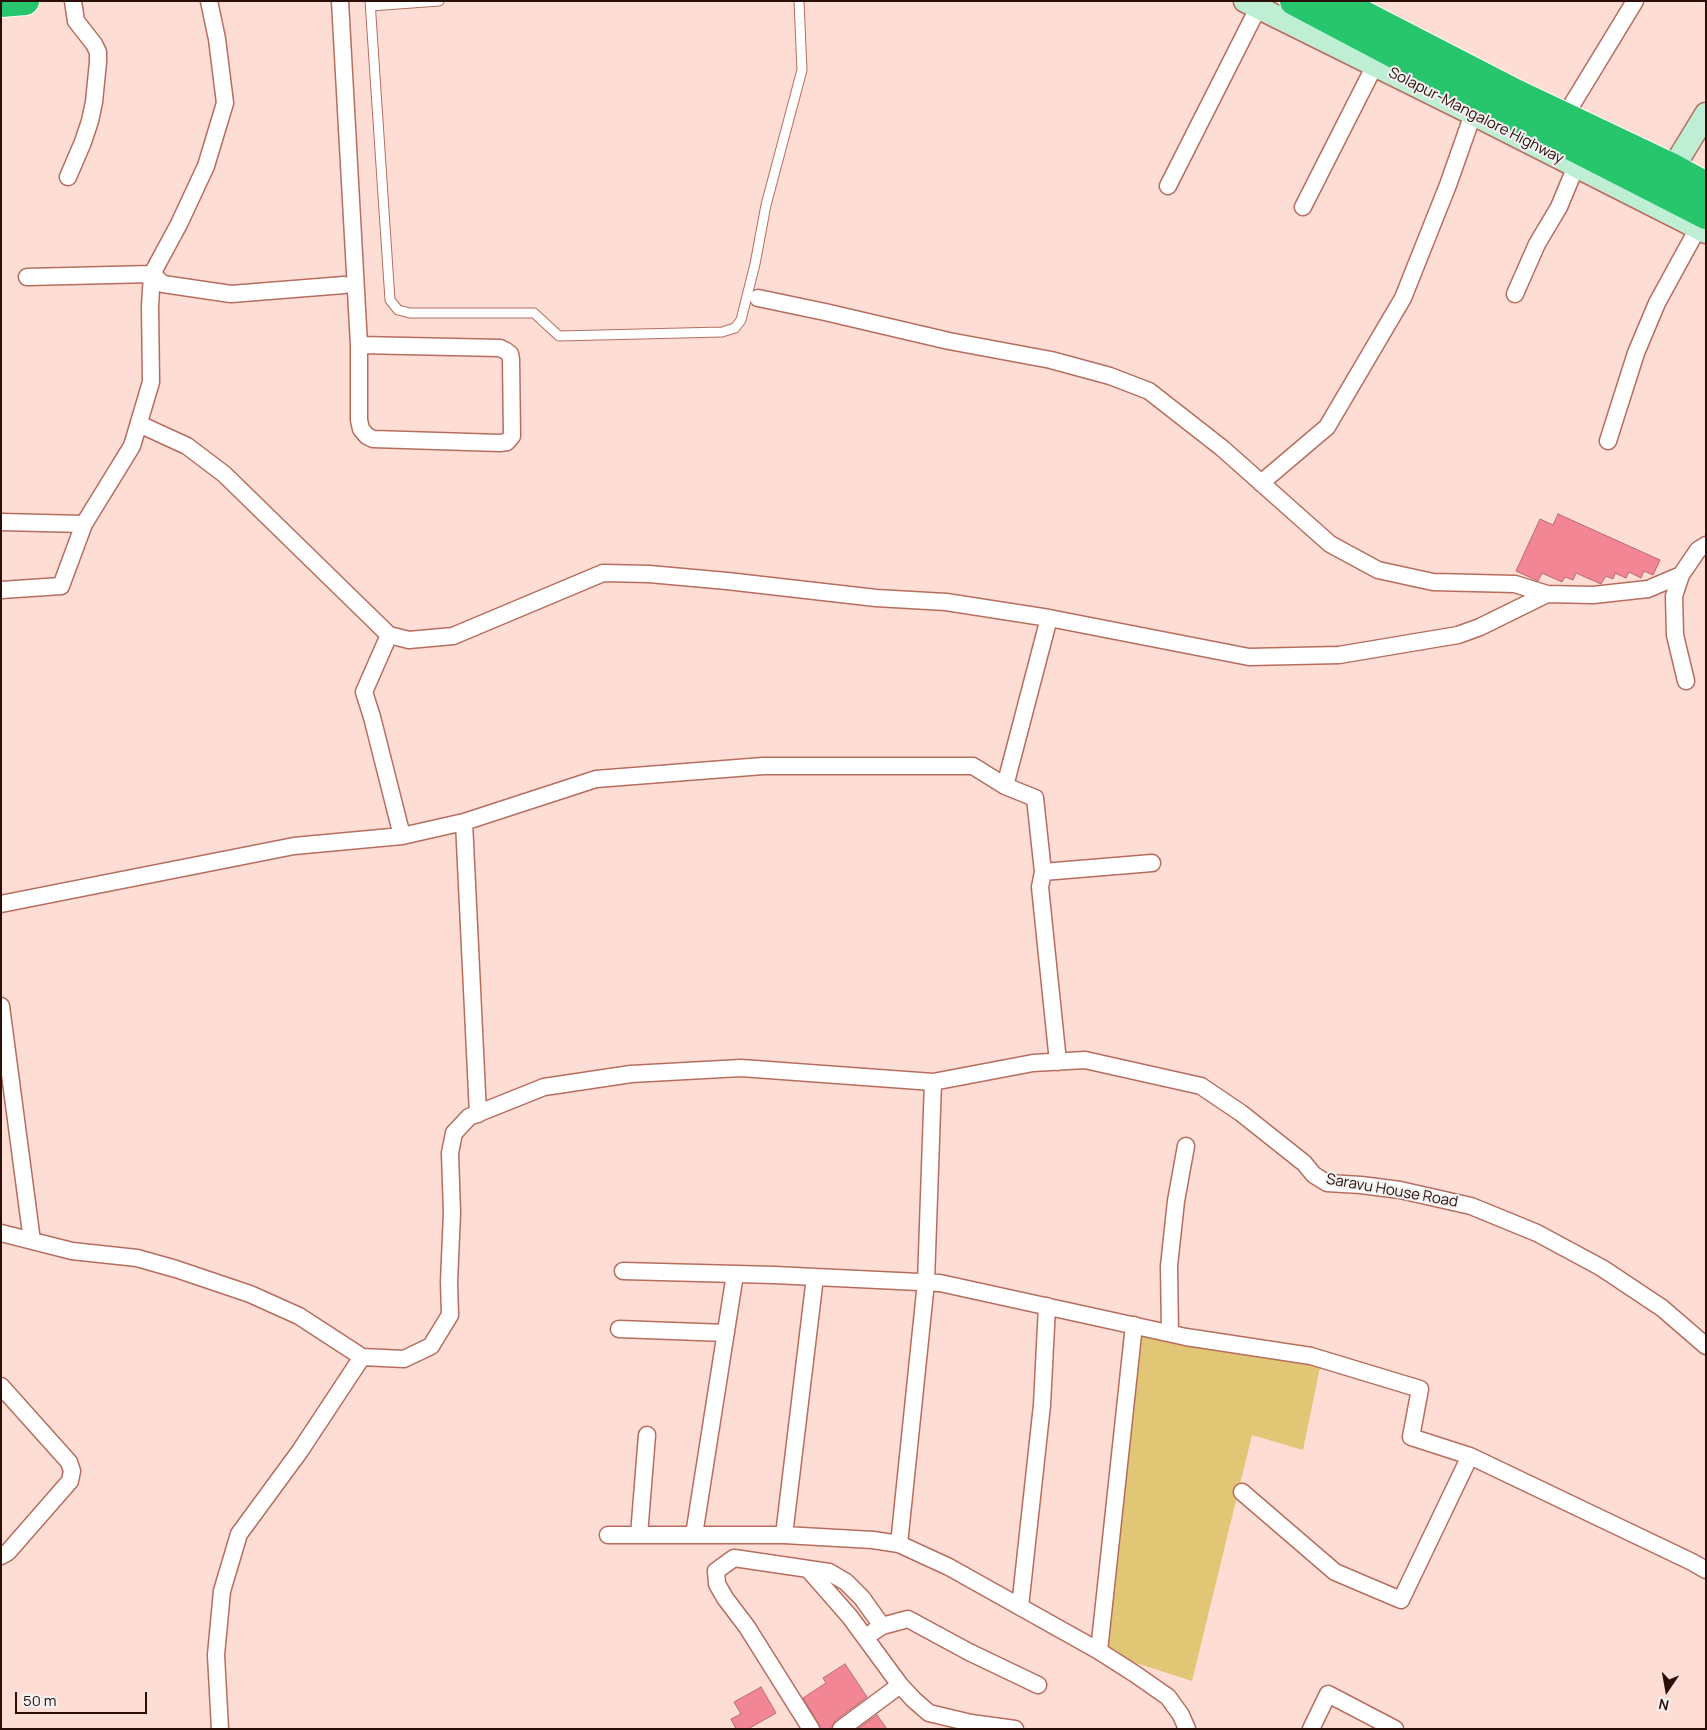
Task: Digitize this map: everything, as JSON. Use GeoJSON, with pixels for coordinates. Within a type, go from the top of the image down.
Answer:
{"type":"FeatureCollection","features":[{"type":"Feature","properties":{"kind":"highway"},"geometry":{"type":"LineString","coordinates":[[1,3],[25,1]]}},
{"type":"Feature","properties":{"kind":"highway"},"geometry":{"type":"LineString","coordinates":[[1294,1],[1486,102],[1703,225]]}},
{"type":"Feature","properties":{"kind":"highway"},"geometry":{"type":"LineString","coordinates":[[1337,1],[1515,93],[1673,168],[1706,186]]}},
{"type":"Feature","properties":{"kind":"street"},"geometry":{"type":"LineString","coordinates":[[68,177],[90,121],[98,62],[98,52],[94,44],[76,21],[73,1]]}},
{"type":"Feature","properties":{"kind":"street"},"geometry":{"type":"LineString","coordinates":[[1,590],[61,586],[84,524],[132,446],[151,382],[150,306],[152,274],[179,224],[206,166],[225,103],[217,39],[209,1]]}},
{"type":"Feature","properties":{"kind":"street"},"geometry":{"type":"LineString","coordinates":[[340,1],[359,345],[359,420],[361,429],[367,436],[373,439],[500,443],[507,442],[512,436],[511,359],[510,354],[506,350],[500,348],[359,345]]}},
{"type":"Feature","properties":{"kind":"street"},"geometry":{"type":"LineString","coordinates":[[1565,116],[1634,1]]}},
{"type":"Feature","properties":{"kind":"street"},"geometry":{"type":"LineString","coordinates":[[1168,186],[1251,5]]}},
{"type":"Feature","properties":{"kind":"street","name":"Solapur-Mangalore Highway"},"geometry":{"type":"LineString","coordinates":[[1251,5],[1375,64],[1576,166],[1703,225]]}},
{"type":"Feature","properties":{"kind":"street"},"geometry":{"type":"LineString","coordinates":[[1303,207],[1375,64]]}},
{"type":"Feature","properties":{"kind":"street"},"geometry":{"type":"LineString","coordinates":[[1261,484],[1327,427],[1398,307],[1448,185],[1473,114]]}},
{"type":"Feature","properties":{"kind":"street"},"geometry":{"type":"LineString","coordinates":[[1673,168],[1706,114]]}},
{"type":"Feature","properties":{"kind":"street"},"geometry":{"type":"LineString","coordinates":[[1515,294],[1537,244],[1559,207],[1576,166]]}},
{"type":"Feature","properties":{"kind":"street"},"geometry":{"type":"LineString","coordinates":[[1608,441],[1636,354],[1657,303],[1703,225]]}},
{"type":"Feature","properties":{"kind":"street"},"geometry":{"type":"LineString","coordinates":[[27,277],[152,274],[163,284],[231,294],[344,285]]}},
{"type":"Feature","properties":{"kind":"street"},"geometry":{"type":"LineString","coordinates":[[758,298],[948,341],[1051,360],[1110,376],[1149,391],[1222,448],[1330,544],[1378,570],[1433,582],[1515,584],[1547,594],[1593,595],[1648,589],[1681,574]]}},
{"type":"Feature","properties":{"kind":"street"},"geometry":{"type":"LineString","coordinates":[[138,424],[187,446],[224,474],[389,635],[409,640],[453,636],[603,573],[650,574],[876,598],[946,602],[1049,618],[1249,657],[1339,655],[1458,635],[1480,627],[1547,594]]}},
{"type":"Feature","properties":{"kind":"street"},"geometry":{"type":"LineString","coordinates":[[1,522],[84,524]]}},
{"type":"Feature","properties":{"kind":"street"},"geometry":{"type":"LineString","coordinates":[[1686,681],[1675,635],[1674,596],[1681,574],[1698,550],[1706,545]]}},
{"type":"Feature","properties":{"kind":"street"},"geometry":{"type":"LineString","coordinates":[[1005,786],[1049,618]]}},
{"type":"Feature","properties":{"kind":"street"},"geometry":{"type":"LineString","coordinates":[[389,635],[364,692],[402,836]]}},
{"type":"Feature","properties":{"kind":"street"},"geometry":{"type":"LineString","coordinates":[[1,904],[294,846],[402,836],[464,822],[596,779],[763,766],[973,766],[1005,786],[1035,798],[1043,872],[1040,887],[1058,1062]]}},
{"type":"Feature","properties":{"kind":"street"},"geometry":{"type":"LineString","coordinates":[[464,822],[478,1114]]}},
{"type":"Feature","properties":{"kind":"street"},"geometry":{"type":"LineString","coordinates":[[1043,872],[1152,863]]}},
{"type":"Feature","properties":{"kind":"street"},"geometry":{"type":"LineString","coordinates":[[1,1006],[32,1241]]}},
{"type":"Feature","properties":{"kind":"street","name":"Saravu House Road"},"geometry":{"type":"LineString","coordinates":[[362,1357],[404,1359],[431,1346],[450,1315],[449,1282],[452,1213],[450,1153],[454,1134],[469,1117],[544,1087],[631,1074],[741,1068],[934,1082],[1033,1063],[1085,1060],[1201,1086],[1241,1113],[1304,1162],[1314,1175],[1327,1183],[1400,1190],[1462,1204],[1537,1233],[1602,1268],[1662,1308],[1706,1346]]}},
{"type":"Feature","properties":{"kind":"street"},"geometry":{"type":"LineString","coordinates":[[899,1544],[926,1282],[934,1082]]}},
{"type":"Feature","properties":{"kind":"street"},"geometry":{"type":"LineString","coordinates":[[1170,1334],[1169,1266],[1176,1201],[1186,1146]]}},
{"type":"Feature","properties":{"kind":"street"},"geometry":{"type":"LineString","coordinates":[[1,1233],[72,1251],[136,1258],[250,1294],[300,1316],[362,1357],[300,1451],[239,1534],[222,1591],[216,1654],[220,1729]]}},
{"type":"Feature","properties":{"kind":"street"},"geometry":{"type":"LineString","coordinates":[[623,1271],[940,1283],[1170,1334],[1311,1356],[1420,1389],[1411,1437],[1470,1456],[1706,1570]]}},
{"type":"Feature","properties":{"kind":"street"},"geometry":{"type":"LineString","coordinates":[[694,1535],[735,1274]]}},
{"type":"Feature","properties":{"kind":"street"},"geometry":{"type":"LineString","coordinates":[[784,1535],[815,1277]]}},
{"type":"Feature","properties":{"kind":"street"},"geometry":{"type":"LineString","coordinates":[[1020,1608],[1042,1405],[1047,1306]]}},
{"type":"Feature","properties":{"kind":"street"},"geometry":{"type":"LineString","coordinates":[[1099,1651],[1134,1325]]}},
{"type":"Feature","properties":{"kind":"street"},"geometry":{"type":"LineString","coordinates":[[619,1329],[726,1333]]}},
{"type":"Feature","properties":{"kind":"street"},"geometry":{"type":"LineString","coordinates":[[1,1386],[70,1462],[72,1471],[70,1480],[8,1552],[1,1556]]}},
{"type":"Feature","properties":{"kind":"street"},"geometry":{"type":"LineString","coordinates":[[639,1534],[647,1435]]}},
{"type":"Feature","properties":{"kind":"street"},"geometry":{"type":"LineString","coordinates":[[1242,1492],[1335,1572],[1401,1600],[1470,1456]]}},
{"type":"Feature","properties":{"kind":"street"},"geometry":{"type":"LineString","coordinates":[[608,1535],[784,1535],[873,1540],[899,1544],[949,1567],[1099,1651],[1168,1696],[1181,1715],[1187,1729]]}},
{"type":"Feature","properties":{"kind":"street"},"geometry":{"type":"LineString","coordinates":[[811,1729],[747,1627],[725,1598],[717,1584],[716,1571],[734,1558],[829,1572],[846,1582],[862,1598],[882,1626]]}},
{"type":"Feature","properties":{"kind":"street"},"geometry":{"type":"LineString","coordinates":[[808,1569],[850,1617],[900,1685],[929,1712],[950,1724],[1015,1729]]}},
{"type":"Feature","properties":{"kind":"street"},"geometry":{"type":"LineString","coordinates":[[865,1637],[882,1626],[908,1619],[969,1652],[1038,1685]]}},
{"type":"Feature","properties":{"kind":"street"},"geometry":{"type":"LineString","coordinates":[[841,1729],[900,1685]]}},
{"type":"Feature","properties":{"kind":"street"},"geometry":{"type":"LineString","coordinates":[[1311,1729],[1328,1694],[1395,1729]]}},
{"type":"Feature","properties":{"kind":"lane"},"geometry":{"type":"LineString","coordinates":[[439,1],[370,4],[390,300],[398,310],[410,312],[534,313],[560,336],[722,332],[735,328],[741,320],[755,264],[766,205],[802,70],[799,1]]}},
{"type":"Feature","properties":{"kind":"shaded area"},"geometry":{"type":"Polygon","coordinates":[[[1138,1334],[1320,1367],[1303,1450],[1252,1435],[1192,1681],[1099,1651],[1138,1334]]]}},
{"type":"Feature","properties":{"kind":"building"},"geometry":{"type":"Polygon","coordinates":[[[1558,514],[1660,560],[1653,575],[1644,571],[1641,578],[1629,572],[1626,578],[1615,573],[1613,579],[1606,576],[1601,584],[1576,573],[1573,580],[1565,577],[1562,582],[1542,573],[1538,581],[1516,571],[1540,519],[1553,525],[1558,514]]]}},
{"type":"Feature","properties":{"kind":"building"},"geometry":{"type":"Polygon","coordinates":[[[845,1664],[867,1697],[835,1721],[831,1729],[822,1729],[803,1698],[826,1683],[823,1678],[845,1664]]]}},
{"type":"Feature","properties":{"kind":"building"},"geometry":{"type":"Polygon","coordinates":[[[761,1687],[776,1713],[748,1729],[736,1729],[731,1719],[741,1714],[734,1702],[761,1687]]]}},
{"type":"Feature","properties":{"kind":"building"},"geometry":{"type":"Polygon","coordinates":[[[877,1715],[887,1729],[858,1729],[877,1715]]]}}]}
